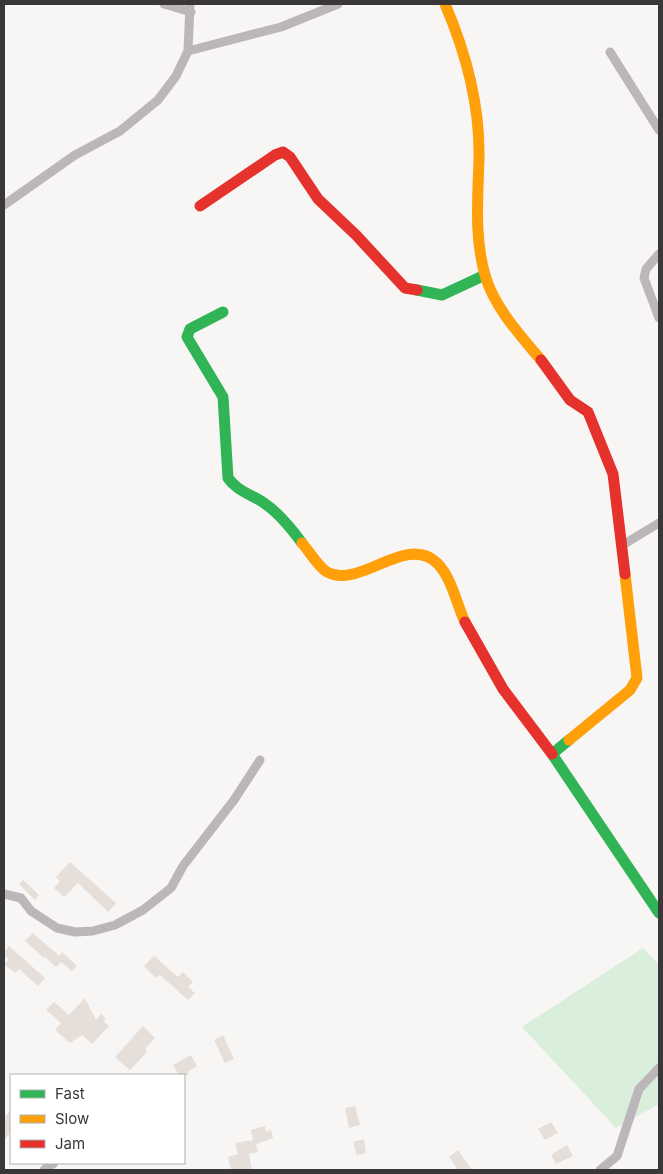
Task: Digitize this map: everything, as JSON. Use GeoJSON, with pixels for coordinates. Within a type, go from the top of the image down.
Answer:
{"type":"FeatureCollection","features":[{"type":"Feature","properties":{"kind":"street"},"geometry":{"type":"LineString","coordinates":[[4,205],[75,155],[120,131],[158,100],[176,76],[188,51],[191,8],[164,4]]}},
{"type":"Feature","properties":{"kind":"street"},"geometry":{"type":"LineString","coordinates":[[188,51],[281,27],[338,4]]}},
{"type":"Feature","properties":{"kind":"street"},"geometry":{"type":"LineString","coordinates":[[445,4],[456,30],[470,76],[473,95],[479,157],[476,222],[485,275],[496,301],[520,335],[542,361],[570,400],[590,416],[613,474],[638,673],[636,682],[552,754]]}},
{"type":"Feature","properties":{"kind":"street"},"geometry":{"type":"LineString","coordinates":[[610,52],[659,130]]}},
{"type":"Feature","properties":{"kind":"street"},"geometry":{"type":"LineString","coordinates":[[200,206],[275,155],[283,152],[290,157],[318,199],[356,235],[405,288],[442,295],[485,275]]}},
{"type":"Feature","properties":{"kind":"street"},"geometry":{"type":"LineString","coordinates":[[659,254],[646,268],[644,278],[659,318]]}},
{"type":"Feature","properties":{"kind":"street"},"geometry":{"type":"LineString","coordinates":[[223,312],[190,329],[187,337],[223,397],[228,478],[233,486],[268,506],[287,523],[327,572],[336,576],[348,575],[411,554],[430,557],[440,565],[463,619],[489,668],[519,712],[552,754],[659,913]]}},
{"type":"Feature","properties":{"kind":"street"},"geometry":{"type":"LineString","coordinates":[[621,546],[659,523]]}},
{"type":"Feature","properties":{"kind":"street"},"geometry":{"type":"LineString","coordinates":[[4,894],[21,898],[31,910],[57,928],[74,932],[93,931],[115,925],[143,910],[171,888],[183,866],[234,800],[260,760]]}},
{"type":"Feature","properties":{"kind":"street"},"geometry":{"type":"LineString","coordinates":[[600,1170],[618,1156],[639,1089],[659,1068]]}},
{"type":"Feature","properties":{"kind":"green space"},"geometry":{"type":"Polygon","coordinates":[[[643,948],[659,965],[659,1104],[616,1128],[522,1027],[643,948]]]}},
{"type":"Feature","properties":{"kind":"building"},"geometry":{"type":"Polygon","coordinates":[[[70,862],[116,903],[108,912],[78,883],[64,897],[54,888],[60,881],[56,877],[70,862]]]}},
{"type":"Feature","properties":{"kind":"building"},"geometry":{"type":"Polygon","coordinates":[[[23,880],[39,895],[35,900],[19,884],[23,880]]]}},
{"type":"Feature","properties":{"kind":"building"},"geometry":{"type":"Polygon","coordinates":[[[33,933],[59,956],[62,952],[77,966],[72,971],[61,962],[56,967],[44,958],[25,941],[33,933]]]}},
{"type":"Feature","properties":{"kind":"building"},"geometry":{"type":"Polygon","coordinates":[[[9,946],[45,978],[38,986],[19,969],[15,973],[4,964],[9,959],[4,955],[4,952],[9,946]]]}},
{"type":"Feature","properties":{"kind":"building"},"geometry":{"type":"Polygon","coordinates":[[[154,956],[178,977],[183,972],[193,982],[188,987],[195,993],[188,1000],[160,975],[156,978],[144,966],[154,956]]]}},
{"type":"Feature","properties":{"kind":"building"},"geometry":{"type":"Polygon","coordinates":[[[85,998],[96,1020],[101,1014],[106,1019],[104,1022],[109,1026],[92,1044],[82,1035],[70,1043],[55,1030],[61,1023],[46,1010],[54,1002],[69,1015],[85,998]]]}},
{"type":"Feature","properties":{"kind":"building"},"geometry":{"type":"Polygon","coordinates":[[[143,1026],[155,1038],[145,1049],[147,1052],[130,1070],[115,1057],[143,1026]]]}},
{"type":"Feature","properties":{"kind":"building"},"geometry":{"type":"Polygon","coordinates":[[[223,1035],[234,1059],[225,1063],[214,1040],[223,1035]]]}},
{"type":"Feature","properties":{"kind":"building"},"geometry":{"type":"Polygon","coordinates":[[[191,1055],[197,1066],[188,1072],[189,1075],[185,1075],[178,1074],[173,1065],[191,1055]]]}},
{"type":"Feature","properties":{"kind":"building"},"geometry":{"type":"Polygon","coordinates":[[[355,1106],[360,1125],[349,1128],[345,1108],[355,1106]]]}},
{"type":"Feature","properties":{"kind":"building"},"geometry":{"type":"Polygon","coordinates":[[[10,1111],[10,1133],[4,1141],[4,1118],[10,1111]]]}},
{"type":"Feature","properties":{"kind":"building"},"geometry":{"type":"Polygon","coordinates":[[[551,1122],[558,1133],[545,1140],[538,1129],[551,1122]]]}},
{"type":"Feature","properties":{"kind":"building"},"geometry":{"type":"Polygon","coordinates":[[[265,1126],[266,1132],[271,1130],[273,1138],[256,1144],[258,1152],[249,1154],[252,1170],[231,1170],[228,1157],[238,1154],[235,1143],[253,1140],[251,1130],[265,1126]]]}},
{"type":"Feature","properties":{"kind":"building"},"geometry":{"type":"Polygon","coordinates":[[[364,1139],[366,1153],[357,1155],[353,1142],[364,1139]]]}},
{"type":"Feature","properties":{"kind":"building"},"geometry":{"type":"Polygon","coordinates":[[[567,1145],[573,1156],[556,1164],[551,1155],[567,1145]]]}},
{"type":"Feature","properties":{"kind":"building"},"geometry":{"type":"Polygon","coordinates":[[[458,1150],[472,1170],[458,1170],[449,1157],[458,1150]]]}},
{"type":"Feature","properties":{"kind":"traffic: fast"},"geometry":{"type":"LineString","coordinates":[[417,290],[442,295],[485,275]]}},
{"type":"Feature","properties":{"kind":"traffic: fast"},"geometry":{"type":"LineString","coordinates":[[223,312],[190,329],[187,337],[223,397],[228,478],[240,489],[275,511],[302,543]]}},
{"type":"Feature","properties":{"kind":"traffic: fast"},"geometry":{"type":"LineString","coordinates":[[569,740],[552,754],[659,913]]}},
{"type":"Feature","properties":{"kind":"traffic: slow"},"geometry":{"type":"LineString","coordinates":[[445,4],[465,60],[477,118],[479,138],[478,231],[485,275],[501,309],[516,331],[541,360]]}},
{"type":"Feature","properties":{"kind":"traffic: slow"},"geometry":{"type":"LineString","coordinates":[[302,543],[324,570],[340,576],[353,574],[397,557],[411,554],[425,556],[437,563],[442,569],[465,622]]}},
{"type":"Feature","properties":{"kind":"traffic: slow"},"geometry":{"type":"LineString","coordinates":[[569,740],[630,690],[637,678],[625,574]]}},
{"type":"Feature","properties":{"kind":"traffic: jam"},"geometry":{"type":"LineString","coordinates":[[200,206],[275,155],[283,152],[290,157],[318,199],[356,235],[405,288],[417,290]]}},
{"type":"Feature","properties":{"kind":"traffic: jam"},"geometry":{"type":"LineString","coordinates":[[541,360],[570,400],[588,412],[613,474],[625,574]]}},
{"type":"Feature","properties":{"kind":"traffic: jam"},"geometry":{"type":"LineString","coordinates":[[465,622],[503,689],[552,754]]}}]}
